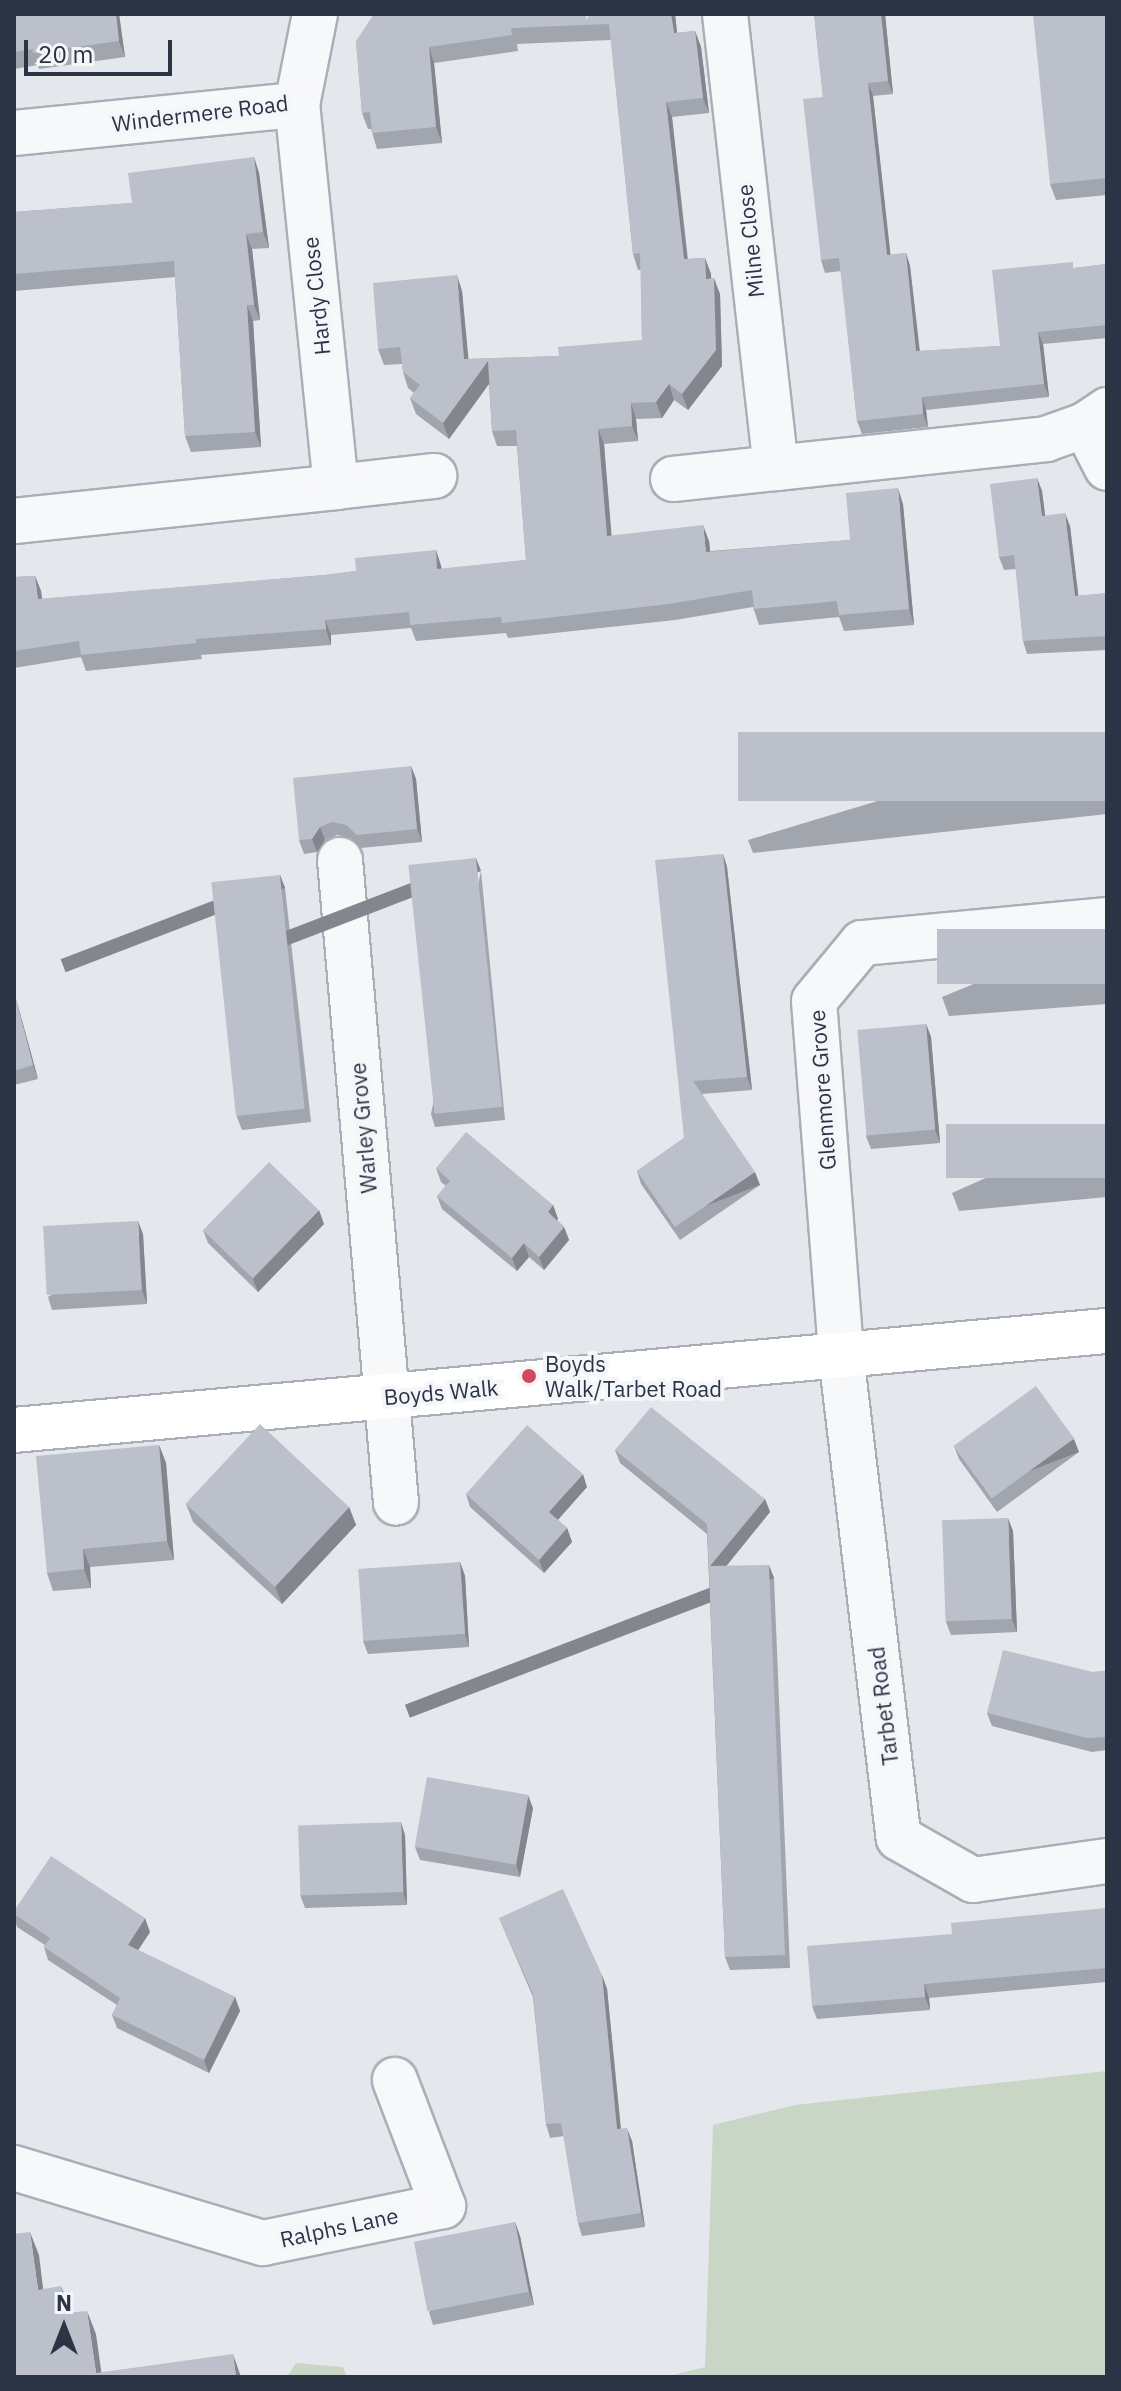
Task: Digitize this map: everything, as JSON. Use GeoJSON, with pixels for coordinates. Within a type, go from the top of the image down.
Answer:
{"type":"FeatureCollection","features":[{"type":"Feature","properties":{"kind":"street","name":"Windermere Road"},"geometry":{"type":"LineString","coordinates":[[14,133],[297,105],[315,14]]}},
{"type":"Feature","properties":{"kind":"street","name":"Milne Close"},"geometry":{"type":"LineString","coordinates":[[725,14],[776,468]]}},
{"type":"Feature","properties":{"kind":"street","name":"Hardy Close"},"geometry":{"type":"LineString","coordinates":[[297,105],[336,487]]}},
{"type":"Feature","properties":{"kind":"street"},"geometry":{"type":"LineString","coordinates":[[673,479],[1046,439],[1096,417],[1107,468]]}},
{"type":"Feature","properties":{"kind":"street"},"geometry":{"type":"LineString","coordinates":[[14,521],[434,476]]}},
{"type":"Feature","properties":{"kind":"street","name":"Warley Grove"},"geometry":{"type":"LineString","coordinates":[[340,860],[396,1503]]}},
{"type":"Feature","properties":{"kind":"street","name":"Glenmore Grove"},"geometry":{"type":"LineString","coordinates":[[841,1355],[814,1001],[862,943],[1107,920]]}},
{"type":"Feature","properties":{"kind":"street","name":"Boyds Walk"},"geometry":{"type":"LineString","coordinates":[[14,1430],[1107,1331]]}},
{"type":"Feature","properties":{"kind":"street","name":"Tarbet Road"},"geometry":{"type":"LineString","coordinates":[[841,1355],[899,1838],[973,1880],[1107,1861]]}},
{"type":"Feature","properties":{"kind":"street","name":"Ralphs Lane"},"geometry":{"type":"LineString","coordinates":[[14,2168],[263,2243],[443,2206],[395,2080]]}},
{"type":"Feature","properties":{"kind":"green space"},"geometry":{"type":"Polygon","coordinates":[[[1107,2071],[1107,2377],[665,2377],[705,2367],[713,2125],[795,2105],[1107,2071]]]}},
{"type":"Feature","properties":{"kind":"green space"},"geometry":{"type":"Polygon","coordinates":[[[296,2363],[343,2367],[347,2377],[287,2377],[296,2363]]]}},
{"type":"Feature","properties":{"kind":"building"},"geometry":{"type":"Polygon","coordinates":[[[14,14],[116,14],[119,41],[33,53],[33,49],[14,52],[14,14]]]}},
{"type":"Feature","properties":{"kind":"building"},"geometry":{"type":"Polygon","coordinates":[[[374,14],[586,14],[586,20],[590,14],[671,14],[674,33],[695,31],[703,98],[666,102],[684,259],[705,258],[706,279],[714,278],[716,350],[682,394],[669,384],[656,402],[631,403],[632,426],[598,429],[607,536],[703,525],[706,552],[850,540],[846,493],[898,488],[909,609],[839,615],[837,601],[754,609],[752,590],[669,604],[502,623],[501,617],[410,625],[409,612],[325,620],[326,629],[196,639],[196,643],[81,655],[79,641],[14,651],[14,577],[35,576],[38,599],[325,575],[356,571],[355,558],[436,550],[437,569],[526,560],[516,430],[492,431],[488,361],[443,423],[410,398],[420,385],[403,372],[400,347],[378,349],[373,283],[457,275],[464,359],[559,356],[558,347],[642,340],[640,253],[633,254],[609,24],[511,28],[512,35],[429,47],[436,127],[372,133],[370,112],[362,113],[356,41],[374,14]]]}},
{"type":"Feature","properties":{"kind":"building"},"geometry":{"type":"Polygon","coordinates":[[[814,14],[881,14],[888,81],[868,83],[887,255],[906,253],[916,351],[1000,346],[992,270],[1073,262],[1073,268],[1107,264],[1107,325],[1038,332],[1044,384],[922,397],[923,414],[857,421],[839,258],[821,260],[803,99],[823,97],[814,14]]]}},
{"type":"Feature","properties":{"kind":"building"},"geometry":{"type":"Polygon","coordinates":[[[1033,14],[1107,14],[1107,178],[1050,184],[1033,14]]]}},
{"type":"Feature","properties":{"kind":"building"},"geometry":{"type":"Polygon","coordinates":[[[254,157],[263,232],[246,234],[254,305],[247,305],[255,432],[185,436],[174,261],[14,274],[14,212],[132,203],[128,173],[254,157]]]}},
{"type":"Feature","properties":{"kind":"building"},"geometry":{"type":"Polygon","coordinates":[[[1037,478],[1042,516],[1065,513],[1075,596],[1107,593],[1107,636],[1023,641],[1014,555],[999,557],[990,484],[1037,478]]]}},
{"type":"Feature","properties":{"kind":"building"},"geometry":{"type":"Polygon","coordinates":[[[738,732],[1107,732],[1107,801],[738,801],[738,732]]]}},
{"type":"Feature","properties":{"kind":"building"},"geometry":{"type":"Polygon","coordinates":[[[411,766],[417,829],[357,835],[346,825],[332,822],[320,827],[312,839],[299,840],[293,778],[411,766]]]}},
{"type":"Feature","properties":{"kind":"building"},"geometry":{"type":"Polygon","coordinates":[[[723,854],[747,1077],[693,1081],[755,1172],[675,1227],[637,1171],[684,1138],[655,860],[723,854]]]}},
{"type":"Feature","properties":{"kind":"building"},"geometry":{"type":"Polygon","coordinates":[[[476,858],[502,1107],[435,1114],[408,865],[476,858]]]}},
{"type":"Feature","properties":{"kind":"building"},"geometry":{"type":"Polygon","coordinates":[[[280,875],[305,1109],[236,1116],[211,882],[280,875]]]}},
{"type":"Feature","properties":{"kind":"building"},"geometry":{"type":"Polygon","coordinates":[[[937,929],[1107,929],[1107,984],[937,984],[937,929]]]}},
{"type":"Feature","properties":{"kind":"building"},"geometry":{"type":"Polygon","coordinates":[[[14,1000],[33,1065],[14,1071],[14,1000]]]}},
{"type":"Feature","properties":{"kind":"building"},"geometry":{"type":"Polygon","coordinates":[[[926,1024],[935,1130],[867,1136],[857,1030],[926,1024]]]}},
{"type":"Feature","properties":{"kind":"building"},"geometry":{"type":"Polygon","coordinates":[[[946,1124],[1107,1124],[1107,1178],[946,1178],[946,1124]]]}},
{"type":"Feature","properties":{"kind":"building"},"geometry":{"type":"Polygon","coordinates":[[[466,1132],[553,1205],[548,1212],[564,1227],[539,1257],[524,1243],[512,1258],[437,1196],[450,1181],[436,1168],[466,1132]]]}},
{"type":"Feature","properties":{"kind":"building"},"geometry":{"type":"Polygon","coordinates":[[[269,1162],[319,1210],[253,1278],[203,1230],[269,1162]]]}},
{"type":"Feature","properties":{"kind":"building"},"geometry":{"type":"Polygon","coordinates":[[[138,1221],[142,1290],[47,1295],[43,1226],[138,1221]]]}},
{"type":"Feature","properties":{"kind":"building"},"geometry":{"type":"Polygon","coordinates":[[[1036,1386],[1074,1439],[992,1499],[953,1446],[1036,1386]]]}},
{"type":"Feature","properties":{"kind":"building"},"geometry":{"type":"Polygon","coordinates":[[[651,1407],[765,1499],[710,1566],[769,1565],[785,1955],[725,1957],[707,1524],[615,1450],[651,1407]]]}},
{"type":"Feature","properties":{"kind":"building"},"geometry":{"type":"Polygon","coordinates":[[[260,1424],[349,1507],[275,1587],[186,1504],[260,1424]]]}},
{"type":"Feature","properties":{"kind":"building"},"geometry":{"type":"Polygon","coordinates":[[[527,1425],[583,1474],[549,1512],[567,1528],[539,1560],[466,1494],[527,1425]]]}},
{"type":"Feature","properties":{"kind":"building"},"geometry":{"type":"Polygon","coordinates":[[[159,1445],[167,1541],[83,1549],[84,1569],[47,1573],[36,1456],[159,1445]]]}},
{"type":"Feature","properties":{"kind":"building"},"geometry":{"type":"Polygon","coordinates":[[[1008,1518],[1012,1619],[946,1621],[942,1520],[1008,1518]]]}},
{"type":"Feature","properties":{"kind":"building"},"geometry":{"type":"Polygon","coordinates":[[[460,1562],[465,1634],[363,1641],[358,1569],[460,1562]]]}},
{"type":"Feature","properties":{"kind":"building"},"geometry":{"type":"Polygon","coordinates":[[[1003,1650],[1093,1672],[1107,1671],[1107,1737],[1087,1738],[987,1713],[1003,1650]]]}},
{"type":"Feature","properties":{"kind":"building"},"geometry":{"type":"Polygon","coordinates":[[[427,1777],[528,1795],[516,1865],[415,1847],[427,1777]]]}},
{"type":"Feature","properties":{"kind":"building"},"geometry":{"type":"Polygon","coordinates":[[[401,1822],[403,1892],[301,1896],[298,1826],[401,1822]]]}},
{"type":"Feature","properties":{"kind":"building"},"geometry":{"type":"Polygon","coordinates":[[[51,1856],[145,1918],[128,1945],[235,1997],[204,2060],[112,2015],[120,1998],[44,1947],[50,1938],[14,1914],[51,1856]]]}},
{"type":"Feature","properties":{"kind":"building"},"geometry":{"type":"Polygon","coordinates":[[[563,1889],[602,1975],[617,2129],[627,2128],[641,2213],[578,2223],[561,2123],[546,2124],[533,1994],[499,1918],[563,1889]]]}},
{"type":"Feature","properties":{"kind":"building"},"geometry":{"type":"Polygon","coordinates":[[[1107,1908],[1107,1968],[924,1984],[925,1997],[812,2006],[807,1946],[952,1934],[951,1923],[1107,1908]]]}},
{"type":"Feature","properties":{"kind":"building"},"geometry":{"type":"Polygon","coordinates":[[[515,2222],[529,2292],[427,2311],[414,2242],[515,2222]]]}},
{"type":"Feature","properties":{"kind":"building"},"geometry":{"type":"Polygon","coordinates":[[[30,2232],[38,2290],[61,2286],[65,2313],[87,2311],[96,2373],[233,2354],[236,2377],[14,2377],[14,2234],[30,2232]]]}},
{"type":"Feature","properties":{"kind":"place","name":"Boyds Walk/Tarbet Road"},"geometry":{"type":"Point","coordinates":[529,1376]}}]}
